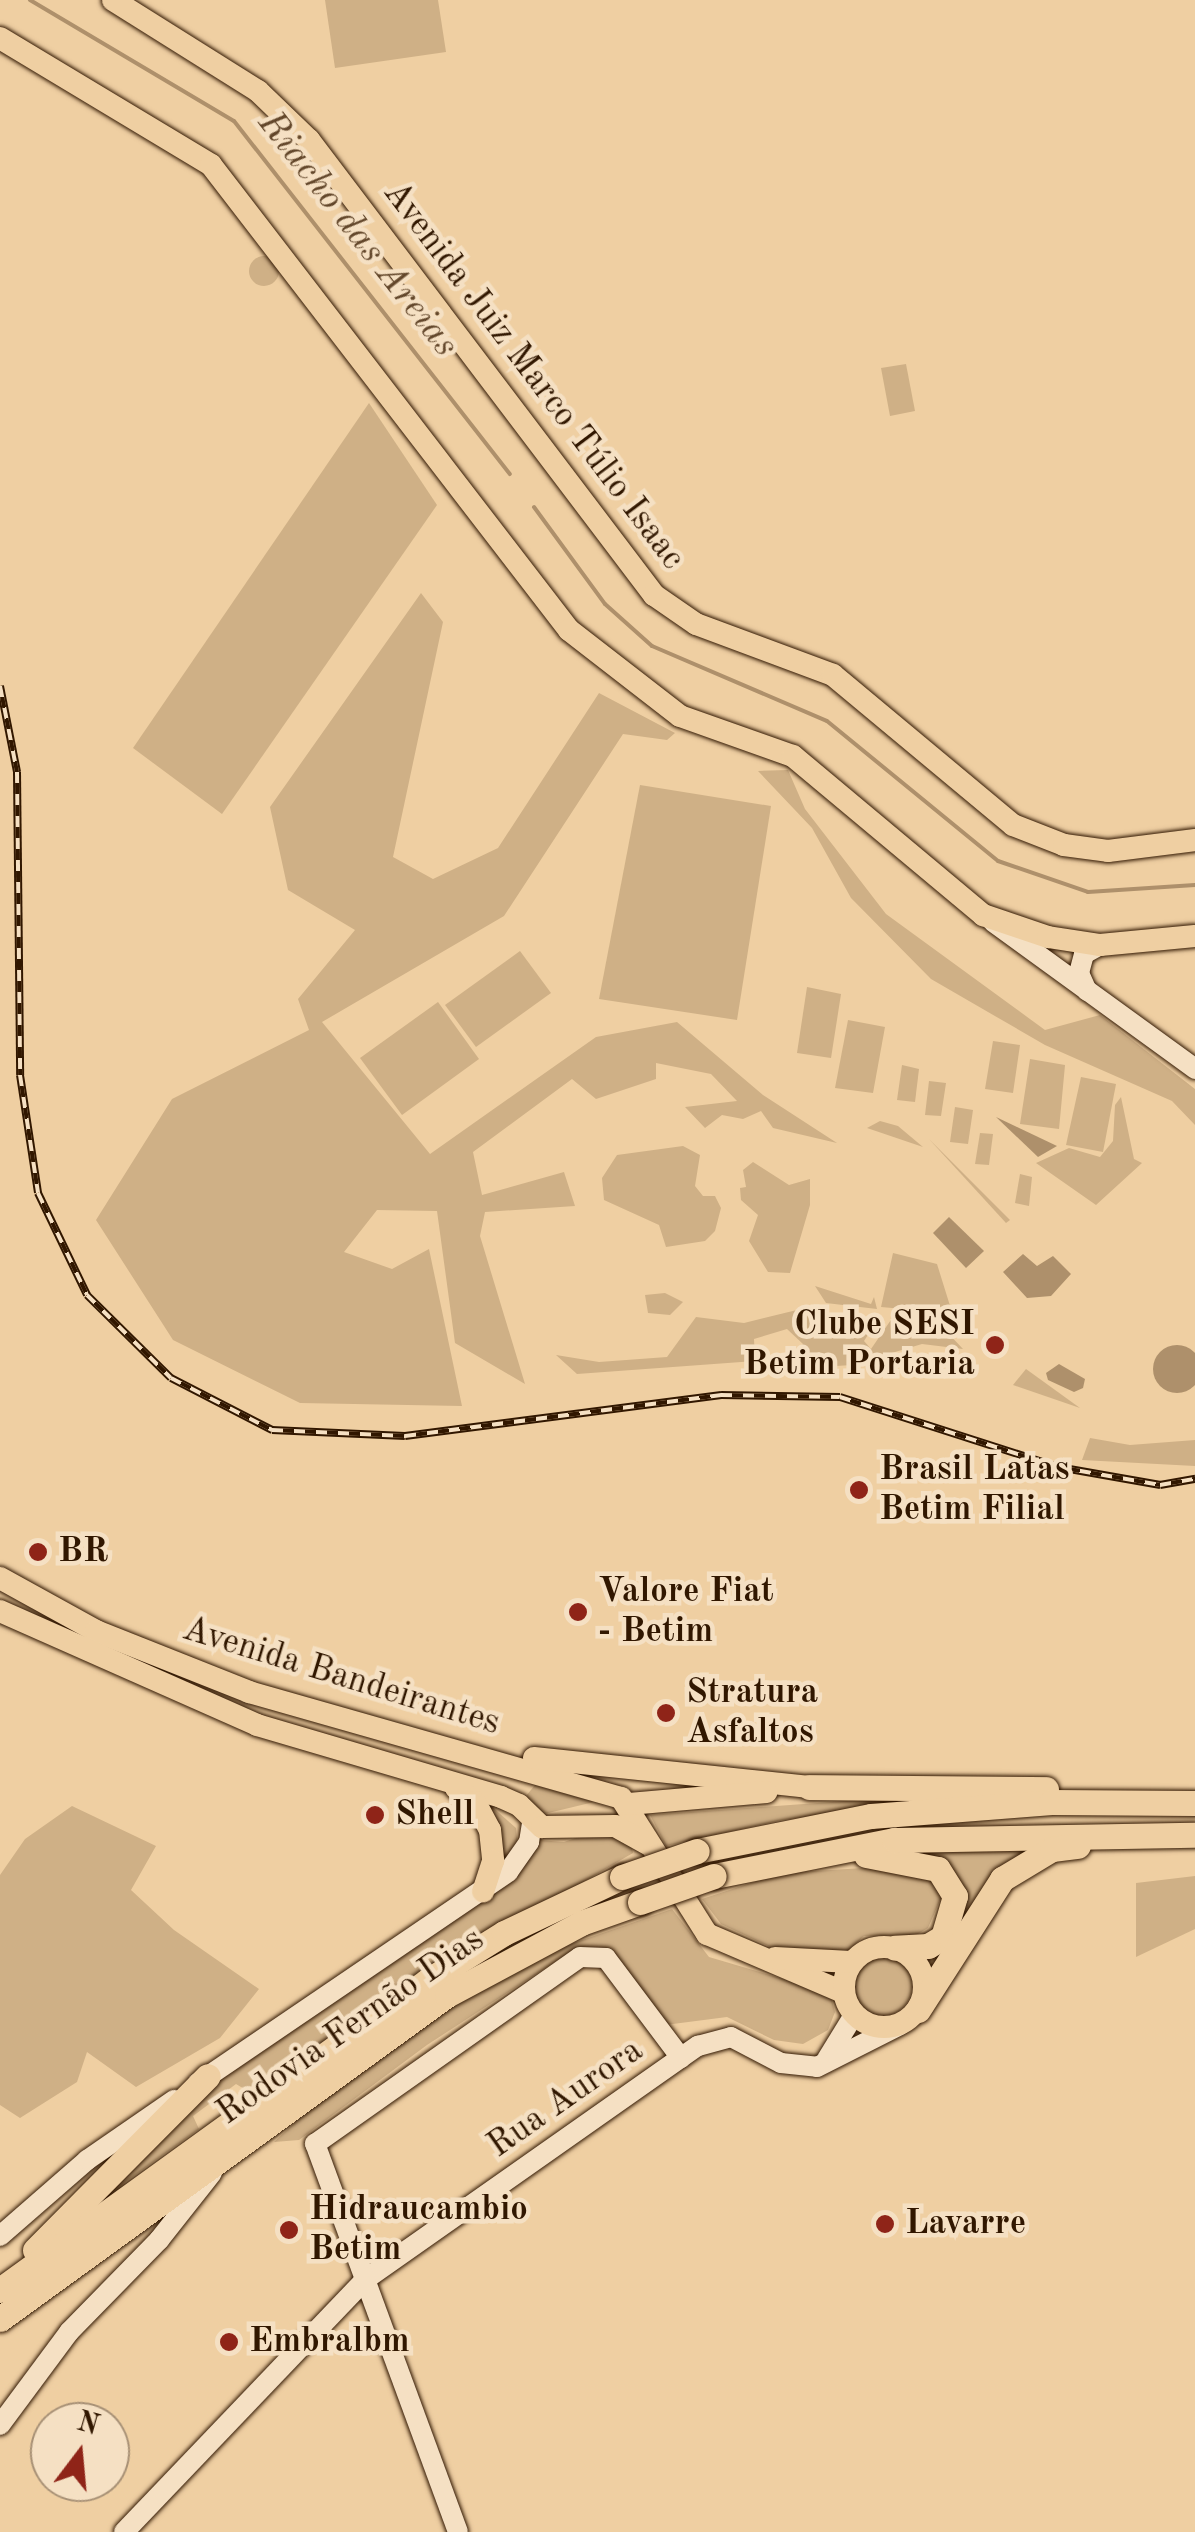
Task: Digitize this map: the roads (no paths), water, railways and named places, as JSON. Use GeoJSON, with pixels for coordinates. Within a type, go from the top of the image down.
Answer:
{"type":"FeatureCollection","features":[{"type":"Feature","properties":{"kind":"highway"},"geometry":{"type":"LineString","coordinates":[[809,1787],[1042,1788],[1154,1804]]}},
{"type":"Feature","properties":{"kind":"highway","name":"Rodovia Fernão Dias"},"geometry":{"type":"LineString","coordinates":[[0,2290],[426,1982],[504,1934],[622,1876],[697,1851],[871,1816],[1050,1802],[1191,1802]]}},
{"type":"Feature","properties":{"kind":"highway","name":"Rodovia Fernão Dias"},"geometry":{"type":"LineString","coordinates":[[0,2319],[446,1995],[581,1923],[714,1876],[811,1854],[956,1835],[1195,1835]]}},
{"type":"Feature","properties":{"kind":"highway"},"geometry":{"type":"LineString","coordinates":[[909,2017],[1002,1879],[1022,1863],[1052,1849],[1158,1835]]}},
{"type":"Feature","properties":{"kind":"highway"},"geometry":{"type":"LineString","coordinates":[[811,1854],[884,1856],[938,1869],[955,1896],[950,1926],[928,1946],[894,1948]]}},
{"type":"Feature","properties":{"kind":"highway"},"geometry":{"type":"LineString","coordinates":[[0,2280],[208,2076]]}},
{"type":"Feature","properties":{"kind":"main road","name":"Avenida Juiz Marco Túlio Isaac"},"geometry":{"type":"LineString","coordinates":[[121,3],[258,90],[308,140],[654,596],[696,624],[833,675],[1012,825],[1064,846],[1108,852],[1195,840]]}},
{"type":"Feature","properties":{"kind":"main road"},"geometry":{"type":"LineString","coordinates":[[0,38],[211,165],[568,630],[680,716],[793,756],[984,915],[1048,937],[1100,945],[1195,936]]}},
{"type":"Feature","properties":{"kind":"main road","name":"Avenida Bandeirantes"},"geometry":{"type":"LineString","coordinates":[[0,1578],[96,1632],[226,1683],[535,1774],[599,1788],[630,1804]]}},
{"type":"Feature","properties":{"kind":"main road","name":"Avenida Bandeirantes"},"geometry":{"type":"LineString","coordinates":[[0,1610],[186,1698],[449,1784],[526,1813],[556,1830],[615,1826],[648,1844]]}},
{"type":"Feature","properties":{"kind":"main road"},"geometry":{"type":"LineString","coordinates":[[391,1767],[415,1738],[581,1766],[809,1787]]}},
{"type":"Feature","properties":{"kind":"main road"},"geometry":{"type":"LineString","coordinates":[[526,1813],[519,1786],[535,1774]]}},
{"type":"Feature","properties":{"kind":"main road"},"geometry":{"type":"LineString","coordinates":[[449,1784],[475,1802],[490,1830],[493,1861],[483,1891]]}},
{"type":"Feature","properties":{"kind":"main road"},"geometry":{"type":"LineString","coordinates":[[809,1787],[630,1804],[688,1914],[707,1934],[744,1953],[844,1992]]}},
{"type":"Feature","properties":{"kind":"main road"},"geometry":{"type":"LineString","coordinates":[[744,1953],[851,1962],[871,1948],[894,1948],[922,1973],[909,2017],[875,2027],[854,2014],[844,1992],[851,1962]]}},
{"type":"Feature","properties":{"kind":"street"},"geometry":{"type":"LineString","coordinates":[[984,915],[1195,1069]]}},
{"type":"Feature","properties":{"kind":"street"},"geometry":{"type":"LineString","coordinates":[[1088,990],[1079,973],[1084,954],[1100,945]]}},
{"type":"Feature","properties":{"kind":"street","name":"Rodovia Fernão Dias"},"geometry":{"type":"LineString","coordinates":[[0,2236],[87,2160],[402,1939],[483,1891],[522,1857],[526,1813]]}},
{"type":"Feature","properties":{"kind":"street"},"geometry":{"type":"LineString","coordinates":[[458,2532],[366,2279],[314,2150],[318,2138],[544,1979],[595,1954],[606,1958],[682,2058]]}},
{"type":"Feature","properties":{"kind":"street"},"geometry":{"type":"LineString","coordinates":[[817,2067],[844,2040],[854,2014]]}},
{"type":"Feature","properties":{"kind":"street"},"geometry":{"type":"LineString","coordinates":[[817,2067],[909,2017]]}},
{"type":"Feature","properties":{"kind":"street","name":"Rua Aurora"},"geometry":{"type":"LineString","coordinates":[[124,2532],[366,2279],[682,2058],[716,2038],[731,2037],[781,2063],[817,2067]]}},
{"type":"Feature","properties":{"kind":"street"},"geometry":{"type":"LineString","coordinates":[[0,2425],[69,2332],[159,2240],[226,2156]]}},
{"type":"Feature","properties":{"kind":"waterway","name":"Riacho das Areias"},"geometry":{"type":"LineString","coordinates":[[30,0],[234,121],[510,474]]}},
{"type":"Feature","properties":{"kind":"waterway","name":"Riacho das Areias"},"geometry":{"type":"LineString","coordinates":[[534,507],[605,604],[652,646],[827,721],[998,861],[1088,892],[1195,885]]}},
{"type":"Feature","properties":{"kind":"railway"},"geometry":{"type":"LineString","coordinates":[[0,686],[17,772],[20,1075],[38,1193],[87,1295],[171,1378],[272,1430],[405,1436],[721,1395],[840,1397],[1058,1467],[1160,1485],[1195,1479]]}},
{"type":"Feature","properties":{"kind":"place","name":"Clube SESI Betim Portaria"},"geometry":{"type":"Point","coordinates":[995,1345]}},
{"type":"Feature","properties":{"kind":"place","name":"Brasil Latas Betim Filial"},"geometry":{"type":"Point","coordinates":[859,1490]}},
{"type":"Feature","properties":{"kind":"place","name":"BR"},"geometry":{"type":"Point","coordinates":[38,1552]}},
{"type":"Feature","properties":{"kind":"place","name":"Valore Fiat - Betim"},"geometry":{"type":"Point","coordinates":[578,1612]}},
{"type":"Feature","properties":{"kind":"place","name":"Stratura Asfaltos"},"geometry":{"type":"Point","coordinates":[666,1713]}},
{"type":"Feature","properties":{"kind":"place","name":"Shell"},"geometry":{"type":"Point","coordinates":[375,1815]}},
{"type":"Feature","properties":{"kind":"place","name":"Lavarre"},"geometry":{"type":"Point","coordinates":[885,2224]}},
{"type":"Feature","properties":{"kind":"place","name":"Hidraucambio Betim"},"geometry":{"type":"Point","coordinates":[289,2230]}},
{"type":"Feature","properties":{"kind":"place","name":"Embralbm"},"geometry":{"type":"Point","coordinates":[229,2342]}}]}
